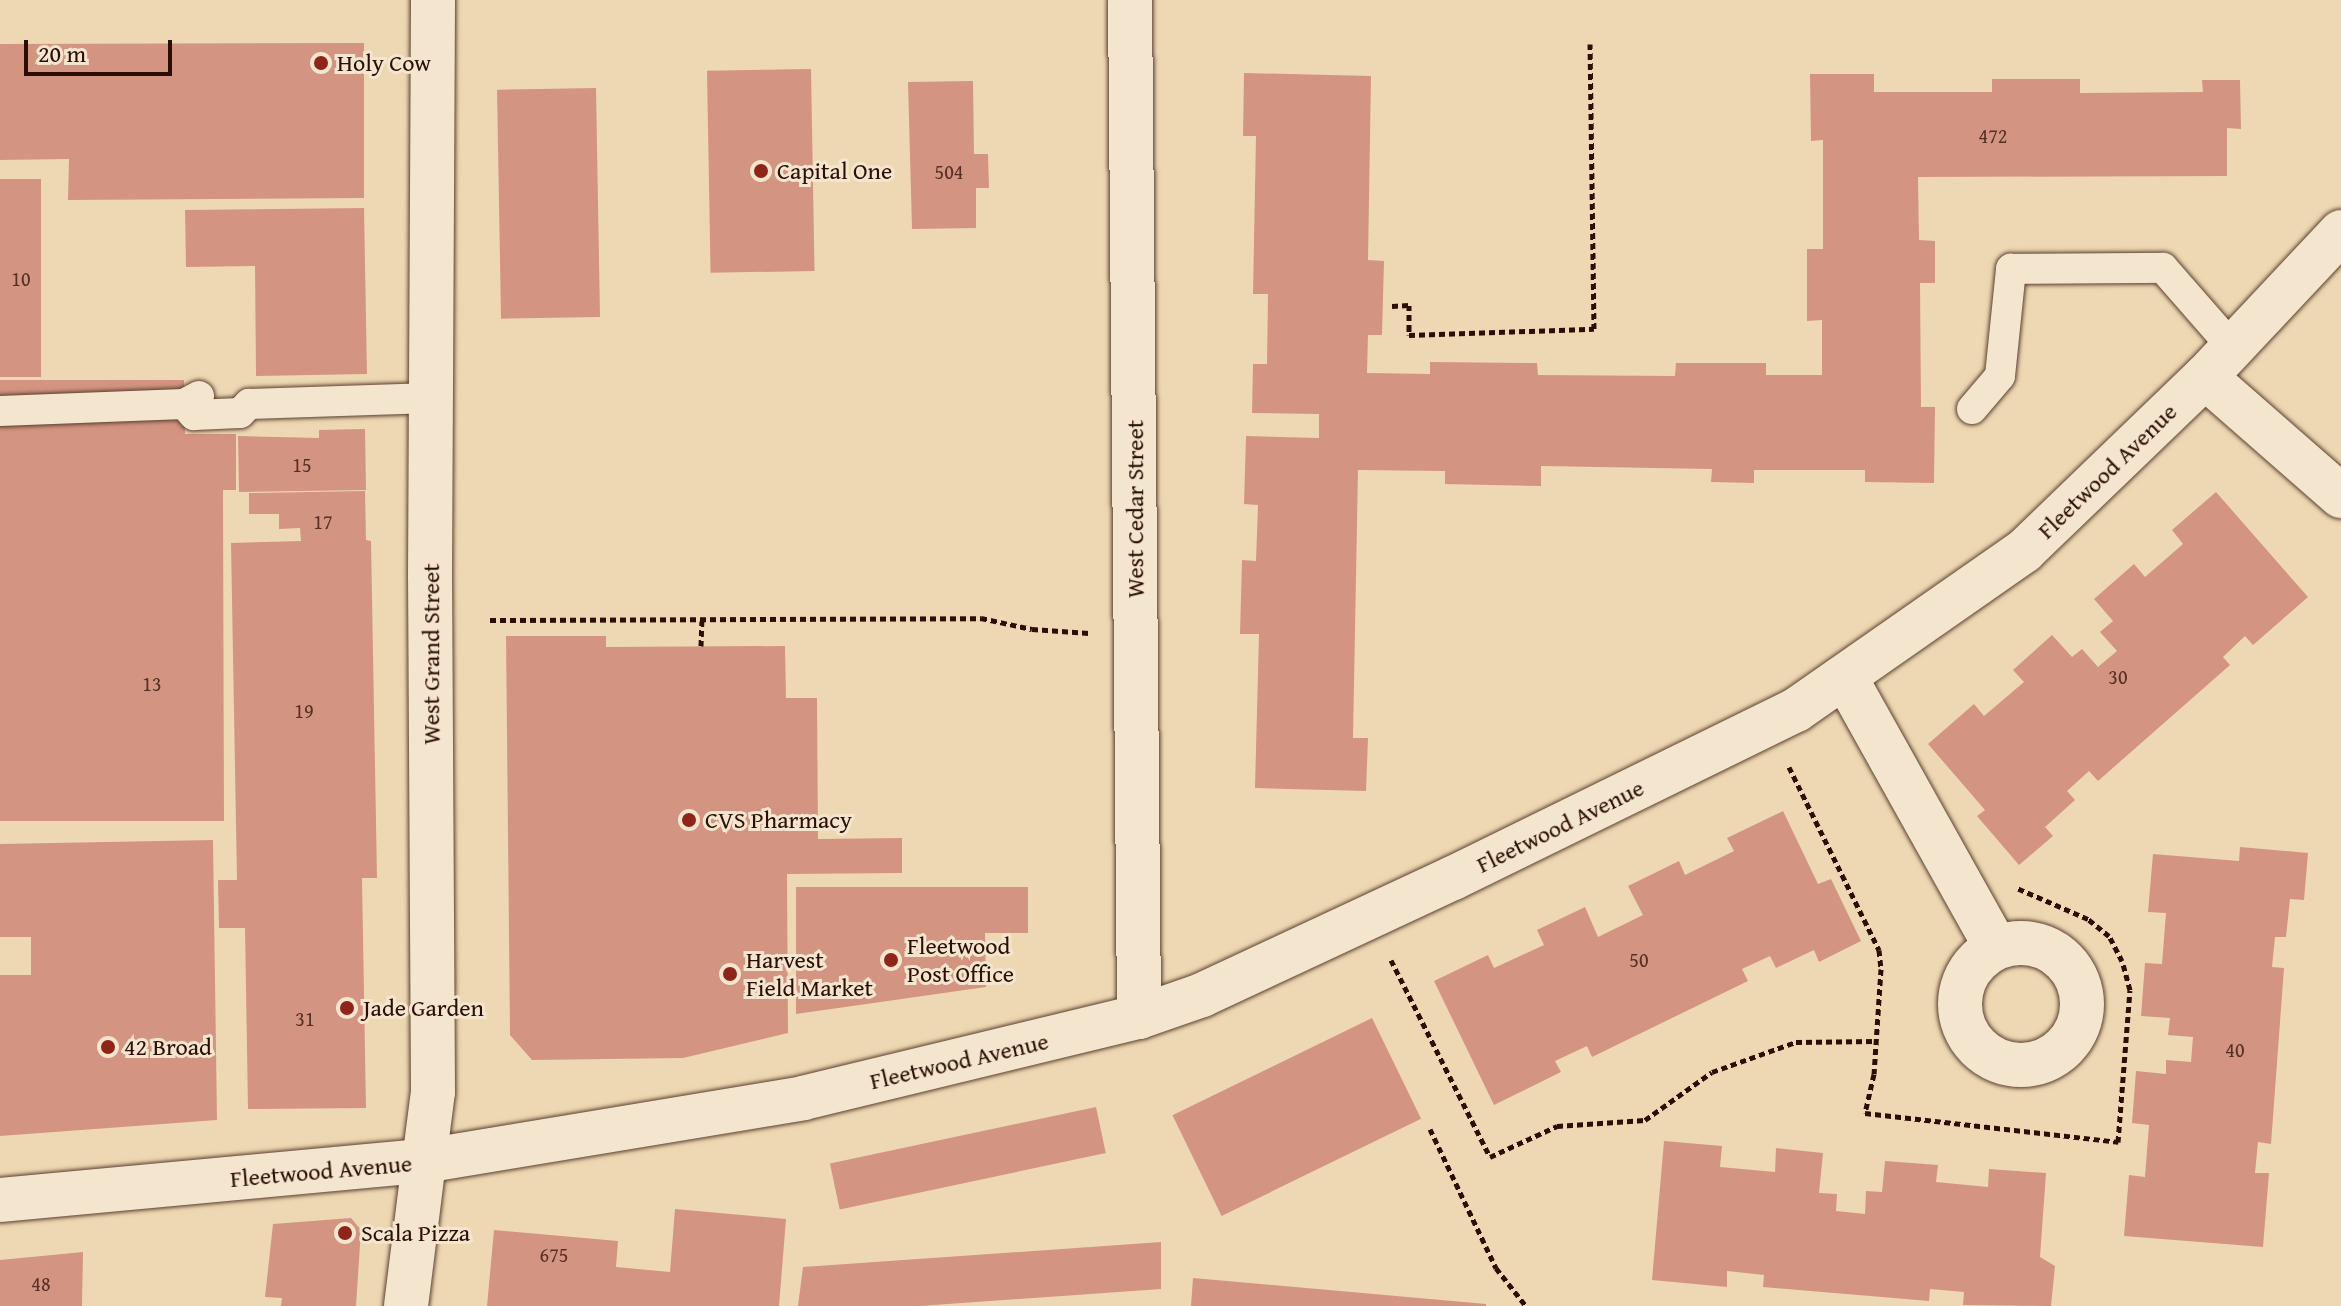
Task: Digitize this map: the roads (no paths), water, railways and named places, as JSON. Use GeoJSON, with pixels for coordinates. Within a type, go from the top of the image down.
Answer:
{"type":"FeatureCollection","features":[{"type":"Feature","properties":{"kind":"street","name":"West Grand Street"},"geometry":{"type":"LineString","coordinates":[[406,1306],[433,1092],[433,0]]}},
{"type":"Feature","properties":{"kind":"street","name":"West Cedar Street"},"geometry":{"type":"LineString","coordinates":[[1130,0],[1139,1017]]}},
{"type":"Feature","properties":{"kind":"street","name":"Fleetwood Avenue"},"geometry":{"type":"LineString","coordinates":[[0,1200],[424,1161],[803,1098],[1139,1017],[1202,995],[1453,878],[1796,710],[2024,551],[2219,362],[2341,232]]}},
{"type":"Feature","properties":{"kind":"street"},"geometry":{"type":"LineString","coordinates":[[2219,362],[2341,496]]}},
{"type":"Feature","properties":{"kind":"street"},"geometry":{"type":"LineString","coordinates":[[1845,677],[1996,947]]}},
{"type":"Feature","properties":{"kind":"lane"},"geometry":{"type":"LineString","coordinates":[[1972,409],[2000,376],[2011,269],[2163,268],[2219,362]]}},
{"type":"Feature","properties":{"kind":"lane"},"geometry":{"type":"LineString","coordinates":[[0,411],[184,404],[194,415],[240,413],[249,404],[432,398]]}},
{"type":"Feature","properties":{"kind":"place","name":"Holy Cow"},"geometry":{"type":"Point","coordinates":[321,63]}},
{"type":"Feature","properties":{"kind":"place","name":"Capital One"},"geometry":{"type":"Point","coordinates":[761,171]}},
{"type":"Feature","properties":{"kind":"place","name":"CVS Pharmacy"},"geometry":{"type":"Point","coordinates":[689,820]}},
{"type":"Feature","properties":{"kind":"place","name":"Fleetwood Post Office"},"geometry":{"type":"Point","coordinates":[891,960]}},
{"type":"Feature","properties":{"kind":"place","name":"Harvest Field Market"},"geometry":{"type":"Point","coordinates":[730,974]}},
{"type":"Feature","properties":{"kind":"place","name":"Jade Garden"},"geometry":{"type":"Point","coordinates":[347,1008]}},
{"type":"Feature","properties":{"kind":"place","name":"42 Broad"},"geometry":{"type":"Point","coordinates":[108,1047]}},
{"type":"Feature","properties":{"kind":"place","name":"Scala Pizza"},"geometry":{"type":"Point","coordinates":[345,1233]}}]}
